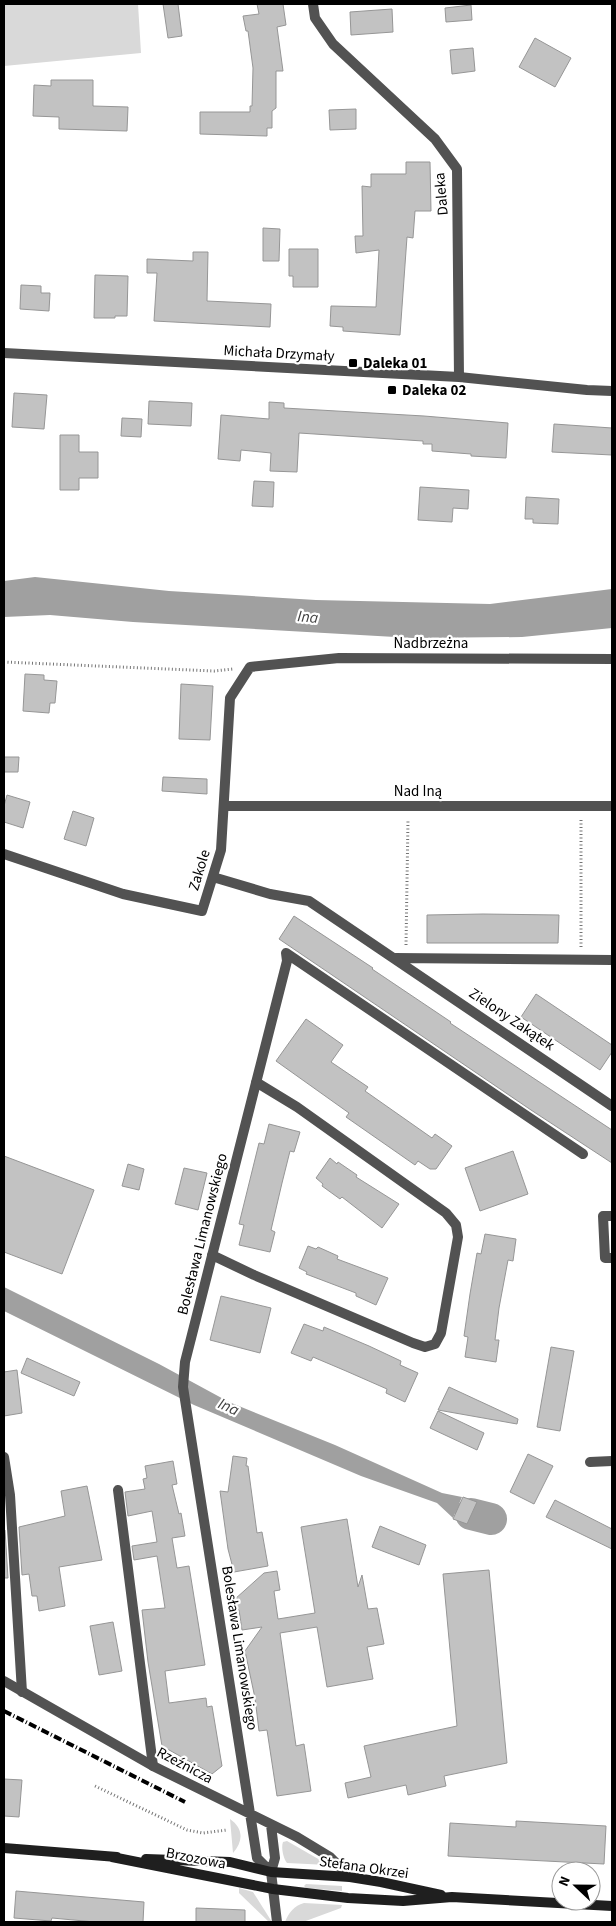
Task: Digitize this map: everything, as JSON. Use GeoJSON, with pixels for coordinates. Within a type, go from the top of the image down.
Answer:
{"type":"FeatureCollection","features":[{"type":"Feature","properties":{"kind":"street","name":"Daleka"},"geometry":{"type":"LineString","coordinates":[[313,4],[316,18],[333,44],[435,139],[457,169],[459,377]]}},
{"type":"Feature","properties":{"kind":"street","name":"Michała Drzymały"},"geometry":{"type":"LineString","coordinates":[[4,353],[459,377],[612,391]]}},
{"type":"Feature","properties":{"kind":"street","name":"Nadbrzeżna"},"geometry":{"type":"LineString","coordinates":[[250,667],[339,658],[612,659]]}},
{"type":"Feature","properties":{"kind":"street","name":"Zakole"},"geometry":{"type":"LineString","coordinates":[[4,854],[123,894],[202,911],[221,850],[230,698],[250,667]]}},
{"type":"Feature","properties":{"kind":"street","name":"Nad Iną"},"geometry":{"type":"LineString","coordinates":[[224,806],[612,806]]}},
{"type":"Feature","properties":{"kind":"street","name":"Zielony Zakątek"},"geometry":{"type":"LineString","coordinates":[[212,877],[270,894],[309,901],[612,1106]]}},
{"type":"Feature","properties":{"kind":"street","name":"Bolesława Limanowskiego"},"geometry":{"type":"LineString","coordinates":[[272,1872],[257,1858],[182,1387],[185,1362],[286,961],[286,954],[583,1154]]}},
{"type":"Feature","properties":{"kind":"street"},"geometry":{"type":"LineString","coordinates":[[394,958],[612,960]]}},
{"type":"Feature","properties":{"kind":"street"},"geometry":{"type":"LineString","coordinates":[[212,1255],[413,1343],[425,1347],[435,1344],[442,1333],[458,1237],[456,1225],[438,1207],[297,1107],[256,1082]]}},
{"type":"Feature","properties":{"kind":"street"},"geometry":{"type":"LineString","coordinates":[[612,1216],[603,1216],[605,1258],[612,1258]]}},
{"type":"Feature","properties":{"kind":"street"},"geometry":{"type":"LineString","coordinates":[[4,1457],[10,1495],[22,1692]]}},
{"type":"Feature","properties":{"kind":"street"},"geometry":{"type":"LineString","coordinates":[[590,1462],[612,1461]]}},
{"type":"Feature","properties":{"kind":"street"},"geometry":{"type":"LineString","coordinates":[[118,1490],[153,1766]]}},
{"type":"Feature","properties":{"kind":"street","name":"Rzeźnicza"},"geometry":{"type":"LineString","coordinates":[[4,1681],[153,1766],[250,1816],[297,1837],[330,1857],[350,1877]]}},
{"type":"Feature","properties":{"kind":"street"},"geometry":{"type":"LineString","coordinates":[[271,1825],[275,1858],[272,1872],[277,1922]]}},
{"type":"Feature","properties":{"kind":"street","name":"Brzozowa"},"geometry":{"type":"LineString","coordinates":[[4,1848],[112,1857],[230,1862],[272,1872]]}},
{"type":"Feature","properties":{"kind":"street","name":"Brzozowa"},"geometry":{"type":"LineString","coordinates":[[112,1857],[274,1889]]}},
{"type":"Feature","properties":{"kind":"street","name":"Stefana Okrzei"},"geometry":{"type":"LineString","coordinates":[[272,1872],[350,1877],[452,1897]]}},
{"type":"Feature","properties":{"kind":"street","name":"Stefana Okrzei"},"geometry":{"type":"LineString","coordinates":[[274,1889],[348,1898],[403,1901],[452,1897],[612,1906]]}},
{"type":"Feature","properties":{"kind":"path"},"geometry":{"type":"LineString","coordinates":[[4,662],[214,671],[250,667]]}},
{"type":"Feature","properties":{"kind":"path"},"geometry":{"type":"LineString","coordinates":[[406,958],[408,806]]}},
{"type":"Feature","properties":{"kind":"path"},"geometry":{"type":"LineString","coordinates":[[581,806],[581,960]]}},
{"type":"Feature","properties":{"kind":"path"},"geometry":{"type":"LineString","coordinates":[[95,1786],[187,1830],[203,1834],[227,1830]]}},
{"type":"Feature","properties":{"kind":"shaded area"},"geometry":{"type":"Polygon","coordinates":[[[4,4],[138,4],[141,53],[4,66],[4,4]]]}},
{"type":"Feature","properties":{"kind":"shaded area"},"geometry":{"type":"Polygon","coordinates":[[[230,1819],[240,1831],[239,1844],[233,1853],[230,1819]]]}},
{"type":"Feature","properties":{"kind":"shaded area"},"geometry":{"type":"Polygon","coordinates":[[[287,1841],[328,1865],[287,1863],[282,1847],[283,1842],[287,1841]]]}},
{"type":"Feature","properties":{"kind":"shaded area"},"geometry":{"type":"Polygon","coordinates":[[[306,1884],[342,1886],[342,1891],[306,1888],[304,1886],[306,1884]]]}},
{"type":"Feature","properties":{"kind":"shaded area"},"geometry":{"type":"Polygon","coordinates":[[[239,1888],[253,1892],[272,1922],[269,1922],[239,1893],[239,1888]]]}},
{"type":"Feature","properties":{"kind":"shaded area"},"geometry":{"type":"Polygon","coordinates":[[[304,1903],[342,1905],[341,1908],[303,1922],[285,1922],[292,1910],[304,1903]]]}},
{"type":"Feature","properties":{"kind":"water"},"geometry":{"type":"Polygon","coordinates":[[[35,577],[169,591],[316,600],[490,604],[612,589],[612,628],[522,637],[413,638],[133,622],[50,615],[4,617],[4,581],[35,577]]]}},
{"type":"Feature","properties":{"kind":"water"},"geometry":{"type":"Polygon","coordinates":[[[4,1287],[159,1364],[229,1402],[335,1445],[442,1493],[462,1497],[453,1518],[437,1503],[361,1476],[194,1405],[4,1311],[4,1287]]]}},
{"type":"Feature","properties":{"kind":"building"},"geometry":{"type":"Polygon","coordinates":[[[163,4],[178,4],[182,36],[168,38],[163,4]]]}},
{"type":"Feature","properties":{"kind":"building"},"geometry":{"type":"Polygon","coordinates":[[[257,4],[283,4],[286,25],[277,27],[283,71],[276,71],[276,108],[272,111],[272,128],[267,128],[267,136],[200,134],[200,112],[250,112],[250,106],[252,106],[253,68],[248,31],[246,31],[243,16],[259,14],[257,4]]]}},
{"type":"Feature","properties":{"kind":"building"},"geometry":{"type":"Polygon","coordinates":[[[471,5],[472,20],[446,22],[445,8],[471,5]]]}},
{"type":"Feature","properties":{"kind":"building"},"geometry":{"type":"Polygon","coordinates":[[[392,9],[393,32],[351,35],[350,12],[392,9]]]}},
{"type":"Feature","properties":{"kind":"building"},"geometry":{"type":"Polygon","coordinates":[[[535,38],[571,58],[555,87],[519,67],[535,38]]]}},
{"type":"Feature","properties":{"kind":"building"},"geometry":{"type":"Polygon","coordinates":[[[473,48],[475,71],[452,74],[450,50],[473,48]]]}},
{"type":"Feature","properties":{"kind":"building"},"geometry":{"type":"Polygon","coordinates":[[[51,80],[93,80],[93,106],[128,107],[127,131],[59,129],[59,117],[33,116],[34,85],[51,86],[51,80]]]}},
{"type":"Feature","properties":{"kind":"building"},"geometry":{"type":"Polygon","coordinates":[[[356,109],[356,129],[330,130],[329,110],[356,109]]]}},
{"type":"Feature","properties":{"kind":"building"},"geometry":{"type":"Polygon","coordinates":[[[406,162],[430,162],[431,211],[415,211],[413,238],[407,237],[400,335],[343,331],[343,327],[330,326],[331,306],[376,307],[379,250],[356,253],[355,236],[363,236],[362,186],[371,187],[371,174],[406,174],[406,162]]]}},
{"type":"Feature","properties":{"kind":"building"},"geometry":{"type":"Polygon","coordinates":[[[263,228],[280,229],[279,261],[263,261],[263,228]]]}},
{"type":"Feature","properties":{"kind":"building"},"geometry":{"type":"Polygon","coordinates":[[[289,249],[318,249],[318,287],[293,287],[293,276],[289,276],[289,249]]]}},
{"type":"Feature","properties":{"kind":"building"},"geometry":{"type":"Polygon","coordinates":[[[193,252],[208,252],[207,301],[271,304],[270,327],[154,321],[157,273],[147,273],[147,259],[193,261],[193,252]]]}},
{"type":"Feature","properties":{"kind":"building"},"geometry":{"type":"Polygon","coordinates":[[[95,275],[128,276],[127,316],[94,318],[95,275]]]}},
{"type":"Feature","properties":{"kind":"building"},"geometry":{"type":"Polygon","coordinates":[[[21,285],[41,286],[41,293],[50,293],[49,311],[20,309],[21,285]]]}},
{"type":"Feature","properties":{"kind":"building"},"geometry":{"type":"Polygon","coordinates":[[[14,393],[47,395],[44,429],[12,427],[14,393]]]}},
{"type":"Feature","properties":{"kind":"building"},"geometry":{"type":"Polygon","coordinates":[[[149,401],[192,403],[191,426],[148,424],[149,401]]]}},
{"type":"Feature","properties":{"kind":"building"},"geometry":{"type":"Polygon","coordinates":[[[269,402],[284,403],[284,408],[508,423],[506,458],[432,451],[432,444],[423,444],[423,441],[299,433],[297,472],[270,471],[271,453],[241,450],[240,461],[218,459],[221,415],[269,419],[269,402]]]}},
{"type":"Feature","properties":{"kind":"building"},"geometry":{"type":"Polygon","coordinates":[[[122,418],[142,419],[141,437],[121,436],[122,418]]]}},
{"type":"Feature","properties":{"kind":"building"},"geometry":{"type":"Polygon","coordinates":[[[554,424],[612,428],[612,455],[552,452],[554,424]]]}},
{"type":"Feature","properties":{"kind":"building"},"geometry":{"type":"Polygon","coordinates":[[[60,435],[79,435],[79,452],[98,452],[98,478],[79,478],[79,490],[60,490],[60,435]]]}},
{"type":"Feature","properties":{"kind":"building"},"geometry":{"type":"Polygon","coordinates":[[[254,481],[274,482],[273,507],[252,506],[254,481]]]}},
{"type":"Feature","properties":{"kind":"building"},"geometry":{"type":"Polygon","coordinates":[[[420,487],[469,490],[468,509],[453,508],[452,522],[418,520],[420,487]]]}},
{"type":"Feature","properties":{"kind":"building"},"geometry":{"type":"Polygon","coordinates":[[[526,497],[559,499],[558,524],[533,523],[533,519],[525,519],[526,497]]]}},
{"type":"Feature","properties":{"kind":"building"},"geometry":{"type":"Polygon","coordinates":[[[25,674],[44,675],[44,680],[57,681],[55,703],[50,703],[49,713],[23,711],[25,674]]]}},
{"type":"Feature","properties":{"kind":"building"},"geometry":{"type":"Polygon","coordinates":[[[181,684],[213,686],[210,740],[179,739],[181,684]]]}},
{"type":"Feature","properties":{"kind":"building"},"geometry":{"type":"Polygon","coordinates":[[[4,757],[19,757],[18,772],[4,772],[4,757]]]}},
{"type":"Feature","properties":{"kind":"building"},"geometry":{"type":"Polygon","coordinates":[[[163,777],[207,779],[207,794],[162,791],[163,777]]]}},
{"type":"Feature","properties":{"kind":"building"},"geometry":{"type":"Polygon","coordinates":[[[7,795],[30,802],[23,828],[4,822],[4,806],[7,795]]]}},
{"type":"Feature","properties":{"kind":"building"},"geometry":{"type":"Polygon","coordinates":[[[73,811],[94,818],[86,846],[64,839],[73,811]]]}},
{"type":"Feature","properties":{"kind":"building"},"geometry":{"type":"Polygon","coordinates":[[[427,915],[559,915],[558,943],[427,943],[427,915]]]}},
{"type":"Feature","properties":{"kind":"building"},"geometry":{"type":"Polygon","coordinates":[[[294,916],[373,968],[450,1023],[612,1130],[612,1163],[279,939],[294,916]]]}},
{"type":"Feature","properties":{"kind":"building"},"geometry":{"type":"Polygon","coordinates":[[[536,994],[612,1045],[612,1052],[600,1070],[521,1017],[536,994]]]}},
{"type":"Feature","properties":{"kind":"building"},"geometry":{"type":"Polygon","coordinates":[[[306,1019],[343,1045],[331,1062],[368,1087],[365,1091],[432,1138],[435,1134],[452,1146],[436,1169],[430,1169],[418,1161],[415,1165],[346,1117],[349,1113],[276,1061],[306,1019]]]}},
{"type":"Feature","properties":{"kind":"building"},"geometry":{"type":"Polygon","coordinates":[[[269,1124],[300,1132],[294,1152],[290,1151],[282,1183],[271,1230],[275,1232],[270,1252],[239,1245],[244,1225],[239,1224],[259,1143],[264,1144],[269,1124]]]}},
{"type":"Feature","properties":{"kind":"building"},"geometry":{"type":"Polygon","coordinates":[[[513,1151],[528,1194],[480,1211],[465,1168],[513,1151]]]}},
{"type":"Feature","properties":{"kind":"building"},"geometry":{"type":"Polygon","coordinates":[[[4,1156],[94,1190],[62,1274],[4,1252],[4,1156]]]}},
{"type":"Feature","properties":{"kind":"building"},"geometry":{"type":"Polygon","coordinates":[[[330,1158],[399,1204],[382,1228],[342,1197],[340,1199],[322,1186],[323,1184],[316,1178],[330,1158]]]}},
{"type":"Feature","properties":{"kind":"building"},"geometry":{"type":"Polygon","coordinates":[[[128,1164],[144,1169],[139,1190],[122,1186],[128,1164]]]}},
{"type":"Feature","properties":{"kind":"building"},"geometry":{"type":"Polygon","coordinates":[[[184,1168],[207,1173],[198,1210],[175,1204],[184,1168]]]}},
{"type":"Feature","properties":{"kind":"building"},"geometry":{"type":"Polygon","coordinates":[[[485,1234],[516,1239],[513,1261],[508,1260],[499,1308],[495,1340],[499,1340],[496,1362],[465,1357],[468,1337],[464,1336],[470,1294],[477,1253],[481,1254],[485,1234]]]}},
{"type":"Feature","properties":{"kind":"building"},"geometry":{"type":"Polygon","coordinates":[[[308,1246],[316,1249],[318,1247],[338,1256],[337,1259],[388,1278],[376,1305],[356,1296],[356,1293],[306,1274],[307,1272],[299,1268],[308,1246]]]}},
{"type":"Feature","properties":{"kind":"building"},"geometry":{"type":"Polygon","coordinates":[[[221,1296],[271,1308],[260,1353],[210,1340],[221,1296]]]}},
{"type":"Feature","properties":{"kind":"building"},"geometry":{"type":"Polygon","coordinates":[[[304,1324],[323,1331],[324,1327],[369,1346],[401,1361],[400,1365],[418,1373],[405,1402],[386,1393],[387,1389],[346,1371],[313,1357],[311,1361],[291,1353],[304,1324]]]}},
{"type":"Feature","properties":{"kind":"building"},"geometry":{"type":"Polygon","coordinates":[[[551,1347],[574,1351],[560,1431],[537,1427],[551,1347]]]}},
{"type":"Feature","properties":{"kind":"building"},"geometry":{"type":"Polygon","coordinates":[[[27,1358],[80,1382],[74,1396],[21,1373],[27,1358]]]}},
{"type":"Feature","properties":{"kind":"building"},"geometry":{"type":"Polygon","coordinates":[[[17,1370],[22,1413],[4,1416],[4,1372],[17,1370]]]}},
{"type":"Feature","properties":{"kind":"building"},"geometry":{"type":"Polygon","coordinates":[[[449,1387],[518,1419],[517,1424],[438,1410],[449,1387]]]}},
{"type":"Feature","properties":{"kind":"building"},"geometry":{"type":"Polygon","coordinates":[[[438,1411],[484,1433],[477,1450],[430,1428],[438,1411]]]}},
{"type":"Feature","properties":{"kind":"building"},"geometry":{"type":"Polygon","coordinates":[[[528,1454],[553,1466],[534,1504],[510,1492],[528,1454]]]}},
{"type":"Feature","properties":{"kind":"building"},"geometry":{"type":"Polygon","coordinates":[[[233,1456],[247,1458],[246,1466],[248,1466],[257,1533],[262,1532],[268,1566],[234,1572],[228,1549],[220,1491],[228,1492],[233,1456]]]}},
{"type":"Feature","properties":{"kind":"building"},"geometry":{"type":"Polygon","coordinates":[[[173,1461],[177,1484],[172,1485],[179,1514],[181,1513],[185,1536],[172,1538],[177,1568],[189,1566],[205,1665],[165,1671],[169,1703],[206,1698],[207,1707],[212,1706],[222,1766],[212,1774],[162,1746],[148,1662],[142,1610],[165,1608],[157,1556],[134,1560],[132,1546],[157,1542],[152,1511],[128,1516],[125,1492],[145,1489],[143,1479],[147,1478],[145,1466],[173,1461]]]}},
{"type":"Feature","properties":{"kind":"building"},"geometry":{"type":"Polygon","coordinates":[[[87,1486],[102,1560],[59,1567],[65,1606],[39,1611],[37,1596],[32,1596],[29,1574],[22,1575],[19,1527],[65,1516],[61,1491],[87,1486]]]}},
{"type":"Feature","properties":{"kind":"building"},"geometry":{"type":"Polygon","coordinates":[[[463,1497],[477,1502],[467,1524],[453,1519],[463,1497]]]}},
{"type":"Feature","properties":{"kind":"building"},"geometry":{"type":"Polygon","coordinates":[[[555,1500],[612,1529],[612,1549],[546,1517],[555,1500]]]}},
{"type":"Feature","properties":{"kind":"building"},"geometry":{"type":"Polygon","coordinates":[[[347,1519],[358,1587],[362,1575],[368,1609],[377,1608],[384,1644],[367,1647],[373,1679],[327,1687],[317,1627],[280,1633],[296,1746],[304,1744],[311,1791],[277,1796],[267,1730],[259,1731],[255,1698],[245,1651],[262,1627],[242,1630],[235,1599],[264,1573],[277,1571],[280,1590],[274,1591],[278,1619],[315,1613],[301,1527],[347,1519]]]}},
{"type":"Feature","properties":{"kind":"building"},"geometry":{"type":"Polygon","coordinates":[[[380,1526],[426,1545],[419,1565],[372,1547],[380,1526]]]}},
{"type":"Feature","properties":{"kind":"building"},"geometry":{"type":"Polygon","coordinates":[[[5,1530],[8,1578],[4,1578],[5,1530]]]}},
{"type":"Feature","properties":{"kind":"building"},"geometry":{"type":"Polygon","coordinates":[[[489,1570],[507,1763],[444,1776],[446,1786],[408,1795],[406,1785],[348,1798],[345,1783],[371,1777],[364,1746],[457,1726],[443,1574],[489,1570]]]}},
{"type":"Feature","properties":{"kind":"building"},"geometry":{"type":"Polygon","coordinates":[[[113,1622],[122,1671],[99,1675],[90,1626],[113,1622]]]}},
{"type":"Feature","properties":{"kind":"building"},"geometry":{"type":"Polygon","coordinates":[[[4,1779],[22,1780],[19,1817],[4,1816],[4,1779]]]}},
{"type":"Feature","properties":{"kind":"building"},"geometry":{"type":"Polygon","coordinates":[[[516,1821],[606,1826],[604,1864],[601,1864],[601,1861],[551,1861],[448,1856],[450,1823],[516,1827],[516,1821]]]}},
{"type":"Feature","properties":{"kind":"building"},"geometry":{"type":"Polygon","coordinates":[[[16,1891],[144,1902],[143,1922],[95,1922],[52,1918],[51,1921],[14,1918],[16,1891]]]}},
{"type":"Feature","properties":{"kind":"building"},"geometry":{"type":"Polygon","coordinates":[[[196,1908],[245,1910],[245,1922],[196,1922],[196,1908]]]}},
{"type":"Feature","properties":{"kind":"waterway","name":"Ina"},"geometry":{"type":"LineString","coordinates":[[471,1514],[491,1519]]}},
{"type":"Feature","properties":{"kind":"railway"},"geometry":{"type":"LineString","coordinates":[[4,1711],[185,1802]]}},
{"type":"Feature","properties":{"kind":"place","name":"Daleka 01"},"geometry":{"type":"Point","coordinates":[353,363]}},
{"type":"Feature","properties":{"kind":"place","name":"Daleka 02"},"geometry":{"type":"Point","coordinates":[392,390]}}]}
